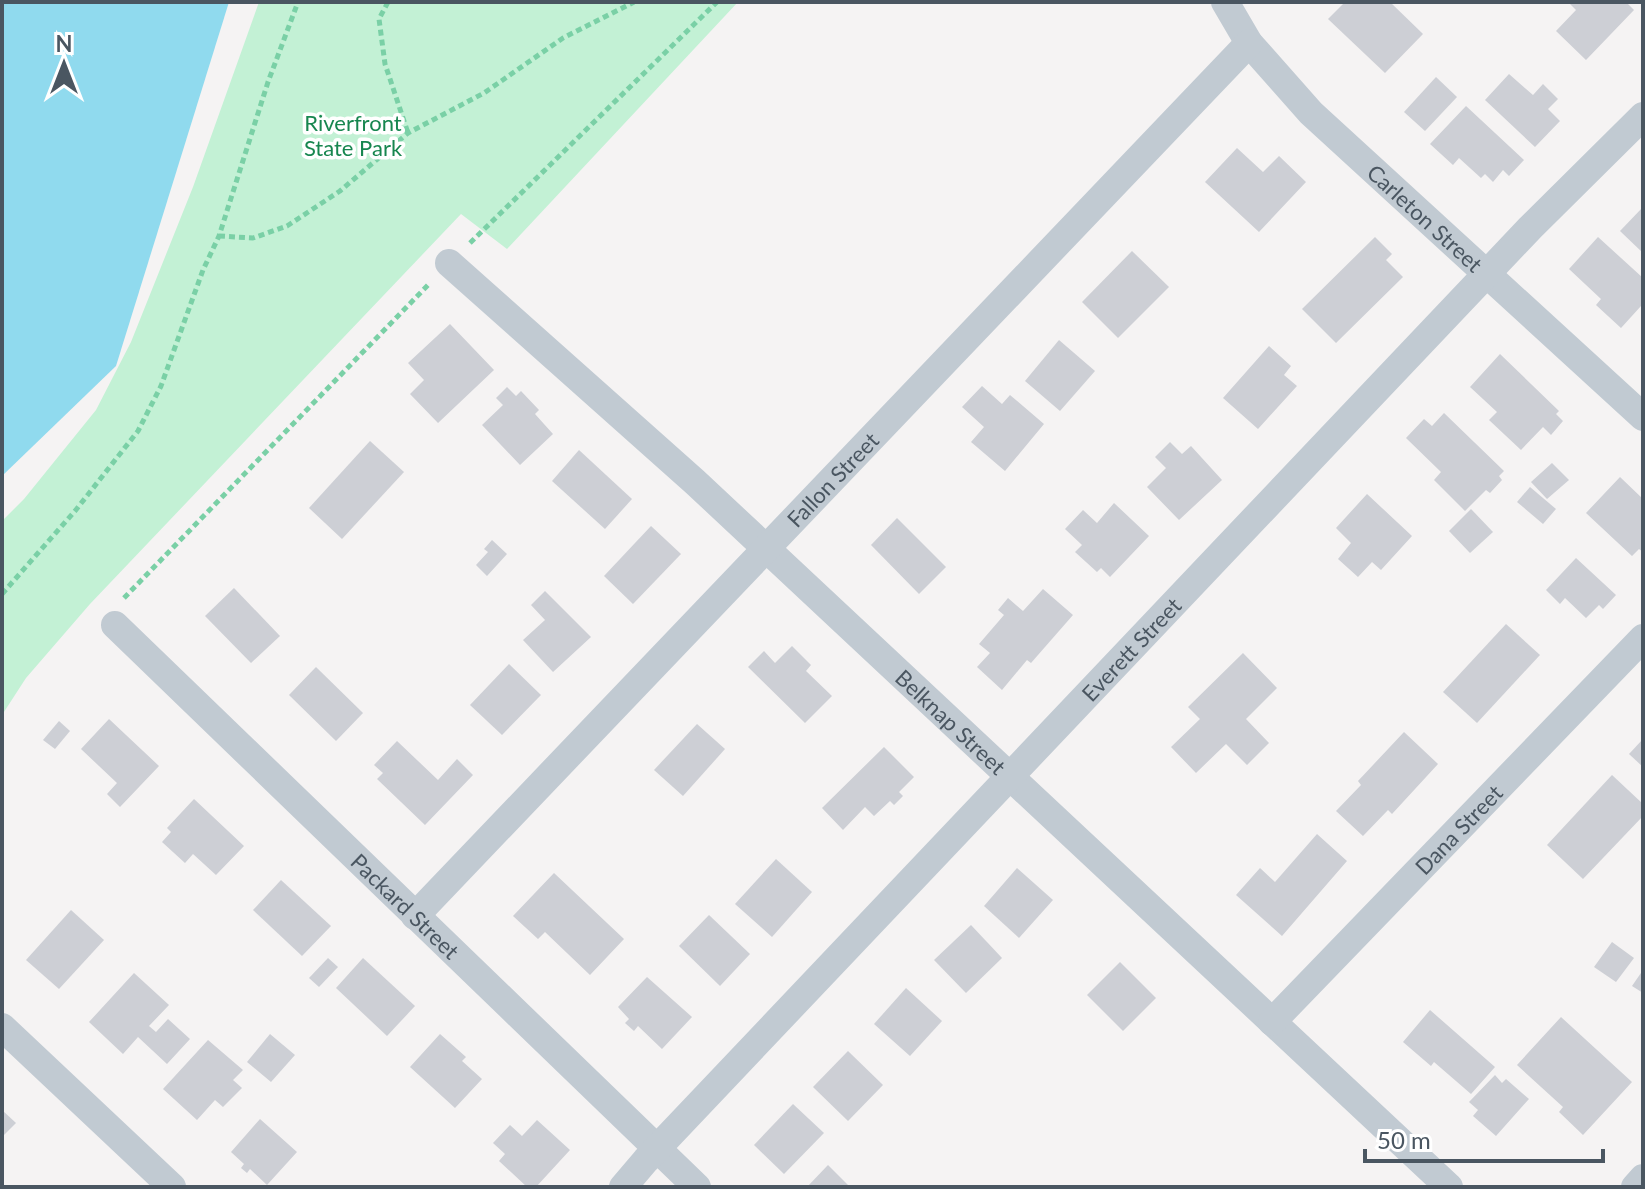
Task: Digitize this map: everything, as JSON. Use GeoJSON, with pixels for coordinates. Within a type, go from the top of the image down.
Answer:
{"type":"FeatureCollection","features":[{"type":"Feature","properties":{"kind":"street","name":"Carleton Street"},"geometry":{"type":"LineString","coordinates":[[1225,2],[1249,43],[1311,113],[1643,417]]}},
{"type":"Feature","properties":{"kind":"street","name":"Fallon Street"},"geometry":{"type":"LineString","coordinates":[[415,916],[1249,43]]}},
{"type":"Feature","properties":{"kind":"street","name":"Everett Street"},"geometry":{"type":"LineString","coordinates":[[623,1187],[656,1148],[1487,273],[1643,116]]}},
{"type":"Feature","properties":{"kind":"street","name":"Belknap Street"},"geometry":{"type":"LineString","coordinates":[[449,263],[695,482],[1449,1187]]}},
{"type":"Feature","properties":{"kind":"street","name":"Packard Street"},"geometry":{"type":"LineString","coordinates":[[115,625],[697,1187]]}},
{"type":"Feature","properties":{"kind":"street","name":"Dana Street"},"geometry":{"type":"LineString","coordinates":[[1272,1022],[1643,638]]}},
{"type":"Feature","properties":{"kind":"street"},"geometry":{"type":"LineString","coordinates":[[2,1027],[172,1187]]}},
{"type":"Feature","properties":{"kind":"street"},"geometry":{"type":"LineString","coordinates":[[1635,1187],[1643,1178]]}},
{"type":"Feature","properties":{"kind":"path"},"geometry":{"type":"LineString","coordinates":[[2,594],[75,511],[138,431],[161,386],[203,270],[219,236],[268,82],[298,2]]}},
{"type":"Feature","properties":{"kind":"path"},"geometry":{"type":"LineString","coordinates":[[388,2],[379,19],[385,64],[408,133]]}},
{"type":"Feature","properties":{"kind":"path"},"geometry":{"type":"LineString","coordinates":[[219,236],[253,238],[287,226],[340,191],[408,133],[484,93],[563,38],[634,2]]}},
{"type":"Feature","properties":{"kind":"path"},"geometry":{"type":"LineString","coordinates":[[115,625],[118,605],[138,583],[449,263],[717,2]]}},
{"type":"Feature","properties":{"kind":"green space","name":"Riverfront State Park"},"geometry":{"type":"Polygon","coordinates":[[[259,2],[738,2],[507,249],[461,214],[90,604],[26,678],[2,715],[2,521],[24,499],[96,410],[131,342],[193,187],[259,2]]]}},
{"type":"Feature","properties":{"kind":"water"},"geometry":{"type":"Polygon","coordinates":[[[2,2],[229,2],[116,366],[2,476],[2,2]]]}},
{"type":"Feature","properties":{"kind":"building"},"geometry":{"type":"Polygon","coordinates":[[[1345,2],[1390,2],[1423,34],[1385,73],[1328,19],[1345,2]]]}},
{"type":"Feature","properties":{"kind":"building"},"geometry":{"type":"Polygon","coordinates":[[[1568,2],[1626,2],[1634,10],[1586,60],[1556,31],[1576,10],[1568,2]]]}},
{"type":"Feature","properties":{"kind":"building"},"geometry":{"type":"Polygon","coordinates":[[[1509,74],[1533,95],[1543,84],[1558,99],[1548,109],[1560,121],[1535,147],[1485,100],[1509,74]]]}},
{"type":"Feature","properties":{"kind":"building"},"geometry":{"type":"Polygon","coordinates":[[[1436,77],[1457,97],[1425,131],[1404,112],[1436,77]]]}},
{"type":"Feature","properties":{"kind":"building"},"geometry":{"type":"Polygon","coordinates":[[[1466,106],[1524,160],[1509,176],[1503,170],[1493,182],[1485,174],[1481,178],[1459,158],[1453,165],[1430,144],[1466,106]]]}},
{"type":"Feature","properties":{"kind":"building"},"geometry":{"type":"Polygon","coordinates":[[[1237,148],[1263,172],[1279,156],[1306,182],[1259,232],[1205,182],[1237,148]]]}},
{"type":"Feature","properties":{"kind":"building"},"geometry":{"type":"Polygon","coordinates":[[[1643,207],[1643,253],[1620,231],[1643,207]]]}},
{"type":"Feature","properties":{"kind":"building"},"geometry":{"type":"Polygon","coordinates":[[[1375,237],[1392,254],[1386,260],[1403,277],[1336,343],[1302,309],[1375,237]]]}},
{"type":"Feature","properties":{"kind":"building"},"geometry":{"type":"Polygon","coordinates":[[[1598,237],[1643,278],[1643,308],[1641,306],[1621,328],[1596,305],[1601,299],[1569,269],[1598,237]]]}},
{"type":"Feature","properties":{"kind":"building"},"geometry":{"type":"Polygon","coordinates":[[[1132,251],[1169,287],[1118,338],[1082,302],[1132,251]]]}},
{"type":"Feature","properties":{"kind":"building"},"geometry":{"type":"Polygon","coordinates":[[[450,324],[494,370],[438,423],[410,394],[424,380],[408,363],[450,324]]]}},
{"type":"Feature","properties":{"kind":"building"},"geometry":{"type":"Polygon","coordinates":[[[1059,340],[1095,371],[1060,411],[1025,381],[1059,340]]]}},
{"type":"Feature","properties":{"kind":"building"},"geometry":{"type":"Polygon","coordinates":[[[1269,346],[1291,366],[1284,375],[1297,386],[1258,429],[1223,398],[1269,346]]]}},
{"type":"Feature","properties":{"kind":"building"},"geometry":{"type":"Polygon","coordinates":[[[1500,354],[1559,411],[1556,414],[1563,421],[1551,435],[1543,427],[1521,450],[1489,420],[1497,412],[1470,387],[1500,354]]]}},
{"type":"Feature","properties":{"kind":"building"},"geometry":{"type":"Polygon","coordinates":[[[982,386],[1002,404],[1010,395],[1044,424],[1005,471],[971,442],[984,427],[962,407],[982,386]]]}},
{"type":"Feature","properties":{"kind":"building"},"geometry":{"type":"Polygon","coordinates":[[[507,387],[516,396],[521,391],[539,410],[535,414],[553,434],[520,465],[482,425],[503,405],[496,398],[507,387]]]}},
{"type":"Feature","properties":{"kind":"building"},"geometry":{"type":"Polygon","coordinates":[[[1444,413],[1504,471],[1499,476],[1502,480],[1490,493],[1486,490],[1465,511],[1434,480],[1441,472],[1406,438],[1424,419],[1432,426],[1444,413]]]}},
{"type":"Feature","properties":{"kind":"building"},"geometry":{"type":"Polygon","coordinates":[[[370,441],[404,472],[342,539],[309,508],[370,441]]]}},
{"type":"Feature","properties":{"kind":"building"},"geometry":{"type":"Polygon","coordinates":[[[1170,442],[1182,454],[1191,446],[1222,480],[1179,520],[1147,487],[1166,468],[1155,457],[1170,442]]]}},
{"type":"Feature","properties":{"kind":"building"},"geometry":{"type":"Polygon","coordinates":[[[579,450],[632,499],[605,529],[552,481],[579,450]]]}},
{"type":"Feature","properties":{"kind":"building"},"geometry":{"type":"Polygon","coordinates":[[[1552,463],[1569,480],[1547,499],[1531,482],[1552,463]]]}},
{"type":"Feature","properties":{"kind":"building"},"geometry":{"type":"Polygon","coordinates":[[[1620,477],[1643,499],[1643,552],[1639,549],[1632,556],[1586,513],[1620,477]]]}},
{"type":"Feature","properties":{"kind":"building"},"geometry":{"type":"Polygon","coordinates":[[[1530,487],[1556,509],[1543,524],[1517,502],[1530,487]]]}},
{"type":"Feature","properties":{"kind":"building"},"geometry":{"type":"Polygon","coordinates":[[[1367,494],[1412,536],[1381,570],[1372,562],[1358,577],[1338,559],[1351,543],[1336,528],[1367,494]]]}},
{"type":"Feature","properties":{"kind":"building"},"geometry":{"type":"Polygon","coordinates":[[[1114,503],[1149,536],[1110,577],[1101,568],[1097,572],[1075,552],[1082,545],[1065,529],[1083,510],[1097,523],[1114,503]]]}},
{"type":"Feature","properties":{"kind":"building"},"geometry":{"type":"Polygon","coordinates":[[[1471,509],[1493,532],[1470,553],[1449,531],[1471,509]]]}},
{"type":"Feature","properties":{"kind":"building"},"geometry":{"type":"Polygon","coordinates":[[[897,518],[946,567],[919,594],[871,545],[897,518]]]}},
{"type":"Feature","properties":{"kind":"building"},"geometry":{"type":"Polygon","coordinates":[[[651,526],[681,554],[633,604],[604,576],[651,526]]]}},
{"type":"Feature","properties":{"kind":"building"},"geometry":{"type":"Polygon","coordinates":[[[492,540],[507,554],[487,576],[476,565],[488,552],[484,549],[492,540]]]}},
{"type":"Feature","properties":{"kind":"building"},"geometry":{"type":"Polygon","coordinates":[[[1576,558],[1616,595],[1603,609],[1599,605],[1586,618],[1565,598],[1560,604],[1546,590],[1576,558]]]}},
{"type":"Feature","properties":{"kind":"building"},"geometry":{"type":"Polygon","coordinates":[[[234,588],[280,636],[251,663],[205,616],[234,588]]]}},
{"type":"Feature","properties":{"kind":"building"},"geometry":{"type":"Polygon","coordinates":[[[1043,589],[1073,615],[1031,663],[1027,660],[1002,690],[977,667],[990,653],[979,644],[1004,615],[998,610],[1008,598],[1023,611],[1043,589]]]}},
{"type":"Feature","properties":{"kind":"building"},"geometry":{"type":"Polygon","coordinates":[[[545,591],[591,637],[553,672],[523,640],[545,620],[531,605],[545,591]]]}},
{"type":"Feature","properties":{"kind":"building"},"geometry":{"type":"Polygon","coordinates":[[[1506,624],[1540,655],[1477,723],[1443,692],[1506,624]]]}},
{"type":"Feature","properties":{"kind":"building"},"geometry":{"type":"Polygon","coordinates":[[[792,646],[811,665],[806,671],[832,696],[805,723],[748,667],[764,651],[775,663],[792,646]]]}},
{"type":"Feature","properties":{"kind":"building"},"geometry":{"type":"Polygon","coordinates":[[[1243,653],[1277,688],[1246,719],[1269,743],[1247,765],[1226,744],[1196,773],[1171,747],[1200,719],[1188,707],[1243,653]]]}},
{"type":"Feature","properties":{"kind":"building"},"geometry":{"type":"Polygon","coordinates":[[[509,664],[541,695],[502,735],[470,705],[509,664]]]}},
{"type":"Feature","properties":{"kind":"building"},"geometry":{"type":"Polygon","coordinates":[[[316,667],[363,713],[336,741],[289,695],[316,667]]]}},
{"type":"Feature","properties":{"kind":"building"},"geometry":{"type":"Polygon","coordinates":[[[109,719],[159,766],[120,807],[107,794],[117,783],[81,749],[109,719]]]}},
{"type":"Feature","properties":{"kind":"building"},"geometry":{"type":"Polygon","coordinates":[[[59,721],[70,731],[55,749],[43,740],[59,721]]]}},
{"type":"Feature","properties":{"kind":"building"},"geometry":{"type":"Polygon","coordinates":[[[697,724],[725,749],[683,796],[654,770],[697,724]]]}},
{"type":"Feature","properties":{"kind":"building"},"geometry":{"type":"Polygon","coordinates":[[[1404,732],[1438,764],[1392,814],[1388,810],[1363,836],[1336,811],[1361,785],[1358,781],[1404,732]]]}},
{"type":"Feature","properties":{"kind":"building"},"geometry":{"type":"Polygon","coordinates":[[[1643,739],[1643,767],[1629,754],[1643,739]]]}},
{"type":"Feature","properties":{"kind":"building"},"geometry":{"type":"Polygon","coordinates":[[[397,741],[438,780],[457,759],[473,775],[425,825],[377,779],[383,773],[374,765],[397,741]]]}},
{"type":"Feature","properties":{"kind":"building"},"geometry":{"type":"Polygon","coordinates":[[[884,747],[914,777],[899,792],[903,796],[894,805],[890,801],[874,816],[865,807],[843,830],[822,808],[884,747]]]}},
{"type":"Feature","properties":{"kind":"building"},"geometry":{"type":"Polygon","coordinates":[[[1612,775],[1643,804],[1643,816],[1583,879],[1547,845],[1612,775]]]}},
{"type":"Feature","properties":{"kind":"building"},"geometry":{"type":"Polygon","coordinates":[[[194,799],[244,846],[216,875],[193,854],[185,863],[162,842],[171,832],[167,828],[194,799]]]}},
{"type":"Feature","properties":{"kind":"building"},"geometry":{"type":"Polygon","coordinates":[[[1317,834],[1347,861],[1282,936],[1236,895],[1260,868],[1275,882],[1317,834]]]}},
{"type":"Feature","properties":{"kind":"building"},"geometry":{"type":"Polygon","coordinates":[[[776,859],[812,892],[772,937],[735,904],[776,859]]]}},
{"type":"Feature","properties":{"kind":"building"},"geometry":{"type":"Polygon","coordinates":[[[1017,868],[1053,900],[1019,938],[984,906],[1017,868]]]}},
{"type":"Feature","properties":{"kind":"building"},"geometry":{"type":"Polygon","coordinates":[[[554,873],[624,939],[590,975],[545,932],[538,939],[513,916],[554,873]]]}},
{"type":"Feature","properties":{"kind":"building"},"geometry":{"type":"Polygon","coordinates":[[[281,880],[331,926],[302,956],[253,910],[281,880]]]}},
{"type":"Feature","properties":{"kind":"building"},"geometry":{"type":"Polygon","coordinates":[[[71,910],[104,940],[59,989],[26,960],[71,910]]]}},
{"type":"Feature","properties":{"kind":"building"},"geometry":{"type":"Polygon","coordinates":[[[709,915],[750,954],[720,986],[679,946],[709,915]]]}},
{"type":"Feature","properties":{"kind":"building"},"geometry":{"type":"Polygon","coordinates":[[[971,925],[1002,958],[966,993],[934,960],[971,925]]]}},
{"type":"Feature","properties":{"kind":"building"},"geometry":{"type":"Polygon","coordinates":[[[1612,942],[1634,958],[1616,982],[1594,967],[1612,942]]]}},
{"type":"Feature","properties":{"kind":"building"},"geometry":{"type":"Polygon","coordinates":[[[328,958],[338,967],[319,987],[309,978],[328,958]]]}},
{"type":"Feature","properties":{"kind":"building"},"geometry":{"type":"Polygon","coordinates":[[[363,958],[415,1006],[387,1036],[336,988],[363,958]]]}},
{"type":"Feature","properties":{"kind":"building"},"geometry":{"type":"Polygon","coordinates":[[[1120,962],[1156,998],[1123,1031],[1087,995],[1120,962]]]}},
{"type":"Feature","properties":{"kind":"building"},"geometry":{"type":"Polygon","coordinates":[[[1643,970],[1643,993],[1632,986],[1643,970]]]}},
{"type":"Feature","properties":{"kind":"building"},"geometry":{"type":"Polygon","coordinates":[[[134,973],[169,1005],[149,1026],[156,1032],[168,1019],[190,1039],[167,1064],[138,1037],[123,1054],[89,1022],[134,973]]]}},
{"type":"Feature","properties":{"kind":"building"},"geometry":{"type":"Polygon","coordinates":[[[647,977],[692,1017],[662,1049],[638,1026],[634,1031],[625,1023],[629,1019],[618,1007],[647,977]]]}},
{"type":"Feature","properties":{"kind":"building"},"geometry":{"type":"Polygon","coordinates":[[[906,988],[942,1021],[910,1056],[874,1024],[906,988]]]}},
{"type":"Feature","properties":{"kind":"building"},"geometry":{"type":"Polygon","coordinates":[[[1430,1010],[1495,1067],[1471,1094],[1434,1062],[1431,1066],[1403,1042],[1430,1010]]]}},
{"type":"Feature","properties":{"kind":"building"},"geometry":{"type":"Polygon","coordinates":[[[1561,1017],[1632,1082],[1583,1135],[1559,1112],[1563,1107],[1517,1065],[1561,1017]]]}},
{"type":"Feature","properties":{"kind":"building"},"geometry":{"type":"Polygon","coordinates":[[[270,1034],[295,1055],[271,1082],[247,1062],[270,1034]]]}},
{"type":"Feature","properties":{"kind":"building"},"geometry":{"type":"Polygon","coordinates":[[[440,1034],[466,1057],[462,1061],[482,1079],[455,1108],[410,1067],[440,1034]]]}},
{"type":"Feature","properties":{"kind":"building"},"geometry":{"type":"Polygon","coordinates":[[[208,1040],[243,1070],[233,1080],[242,1088],[223,1107],[215,1100],[197,1120],[163,1089],[208,1040]]]}},
{"type":"Feature","properties":{"kind":"building"},"geometry":{"type":"Polygon","coordinates":[[[848,1051],[883,1085],[848,1121],[813,1087],[848,1051]]]}},
{"type":"Feature","properties":{"kind":"building"},"geometry":{"type":"Polygon","coordinates":[[[1495,1075],[1502,1083],[1506,1079],[1529,1099],[1496,1136],[1473,1116],[1478,1110],[1469,1102],[1495,1075]]]}},
{"type":"Feature","properties":{"kind":"building"},"geometry":{"type":"Polygon","coordinates":[[[793,1104],[824,1133],[784,1174],[754,1145],[793,1104]]]}},
{"type":"Feature","properties":{"kind":"building"},"geometry":{"type":"Polygon","coordinates":[[[2,1110],[16,1123],[2,1137],[2,1110]]]}},
{"type":"Feature","properties":{"kind":"building"},"geometry":{"type":"Polygon","coordinates":[[[260,1119],[297,1152],[267,1185],[250,1169],[247,1173],[241,1168],[244,1164],[231,1152],[260,1119]]]}},
{"type":"Feature","properties":{"kind":"building"},"geometry":{"type":"Polygon","coordinates":[[[537,1120],[570,1150],[536,1187],[527,1187],[499,1161],[505,1154],[493,1143],[510,1125],[522,1136],[537,1120]]]}},
{"type":"Feature","properties":{"kind":"building"},"geometry":{"type":"Polygon","coordinates":[[[828,1165],[850,1187],[807,1187],[828,1165]]]}}]}
